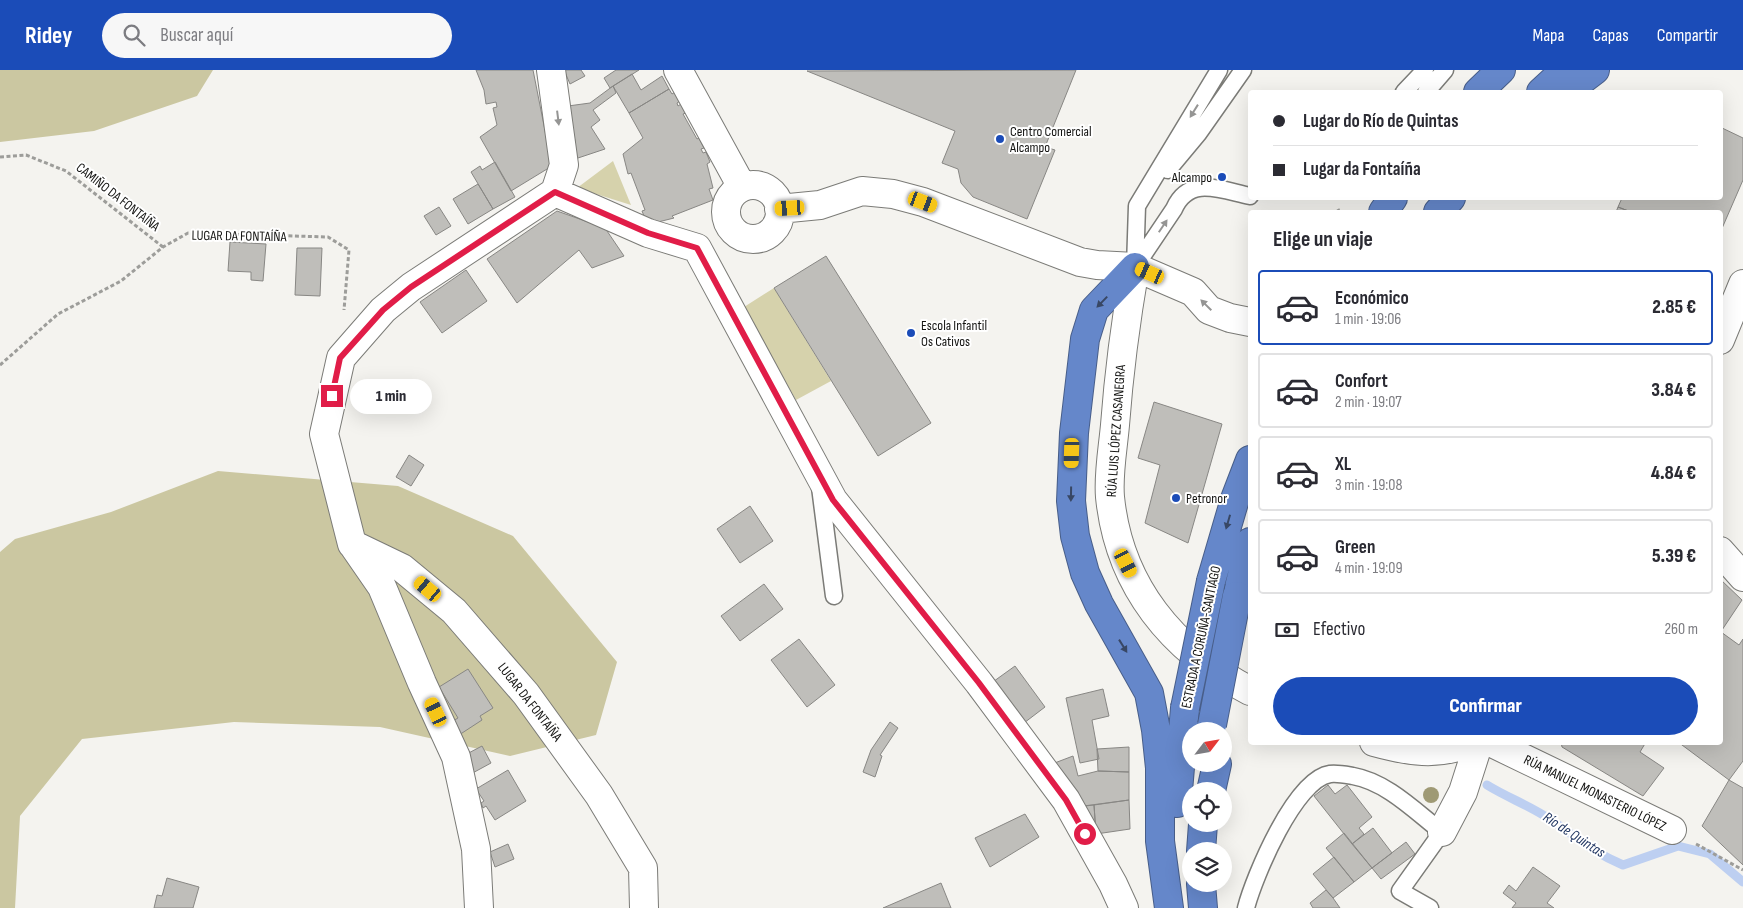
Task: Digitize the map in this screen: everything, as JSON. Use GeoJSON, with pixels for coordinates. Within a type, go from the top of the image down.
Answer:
{"type":"FeatureCollection","features":[{"type":"Feature","properties":{"kind":"highway"},"geometry":{"type":"LineString","coordinates":[[1480,90],[1501,70]]}},
{"type":"Feature","properties":{"kind":"highway"},"geometry":{"type":"LineString","coordinates":[[1543,90],[1565,70]]}},
{"type":"Feature","properties":{"kind":"highway"},"geometry":{"type":"LineString","coordinates":[[1569,90],[1595,70]]}},
{"type":"Feature","properties":{"kind":"highway"},"geometry":{"type":"LineString","coordinates":[[1384,210],[1391,200]]}},
{"type":"Feature","properties":{"kind":"highway"},"geometry":{"type":"LineString","coordinates":[[1441,210],[1449,200]]}},
{"type":"Feature","properties":{"kind":"highway"},"geometry":{"type":"LineString","coordinates":[[1135,267],[1094,310],[1085,339],[1074,433],[1071,501],[1075,536],[1085,573],[1099,604],[1149,694],[1159,758],[1160,842],[1168,908]]}},
{"type":"Feature","properties":{"kind":"highway","name":"ESTRADA A CORUÑA-SANTIAGO"},"geometry":{"type":"LineString","coordinates":[[1179,908],[1176,864],[1177,782],[1186,708],[1211,581],[1235,499],[1248,465]]}},
{"type":"Feature","properties":{"kind":"highway","name":"ESTRADA A CORUÑA-SANTIAGO"},"geometry":{"type":"LineString","coordinates":[[1219,722],[1243,602],[1248,559]]}},
{"type":"Feature","properties":{"kind":"highway"},"geometry":{"type":"LineString","coordinates":[[1202,892],[1203,908]]}},
{"type":"Feature","properties":{"kind":"street"},"geometry":{"type":"LineString","coordinates":[[478,908],[476,849],[456,757],[422,683],[382,587],[352,544],[324,434],[340,358],[383,310],[411,287],[555,192],[564,165],[551,70]]}},
{"type":"Feature","properties":{"kind":"street"},"geometry":{"type":"LineString","coordinates":[[678,70],[742,187]]}},
{"type":"Feature","properties":{"kind":"street"},"geometry":{"type":"LineString","coordinates":[[758,185],[766,188],[777,200],[779,209],[776,225],[764,236],[748,238],[733,230],[729,223],[727,206],[730,198],[742,187],[758,185]]}},
{"type":"Feature","properties":{"kind":"street"},"geometry":{"type":"LineString","coordinates":[[779,209],[820,205],[862,191],[893,194],[923,202],[1080,262],[1135,267],[1193,292],[1209,310],[1230,318],[1248,322]]}},
{"type":"Feature","properties":{"kind":"street"},"geometry":{"type":"LineString","coordinates":[[555,192],[648,233],[697,248],[733,230]]}},
{"type":"Feature","properties":{"kind":"street"},"geometry":{"type":"LineString","coordinates":[[1375,210],[1384,200]]}},
{"type":"Feature","properties":{"kind":"street"},"geometry":{"type":"LineString","coordinates":[[697,248],[833,500],[979,683],[1066,800],[1113,884],[1124,908]]}},
{"type":"Feature","properties":{"kind":"street","name":"RÚA LUIS LÓPEZ CASANEGRA"},"geometry":{"type":"LineString","coordinates":[[1135,267],[1119,372],[1110,494],[1114,528],[1130,571],[1144,599],[1164,627],[1194,656],[1248,689]]}},
{"type":"Feature","properties":{"kind":"street"},"geometry":{"type":"LineString","coordinates":[[1723,333],[1743,284]]}},
{"type":"Feature","properties":{"kind":"street","name":"LUGAR DA FONTAÍÑA"},"geometry":{"type":"LineString","coordinates":[[352,544],[402,568],[454,611],[526,694],[599,795],[643,868],[644,908]]}},
{"type":"Feature","properties":{"kind":"street"},"geometry":{"type":"LineString","coordinates":[[1723,555],[1743,577]]}},
{"type":"Feature","properties":{"kind":"street"},"geometry":{"type":"LineString","coordinates":[[1387,745],[1423,753],[1442,751],[1461,745]]}},
{"type":"Feature","properties":{"kind":"street"},"geometry":{"type":"LineString","coordinates":[[1442,832],[1463,792],[1478,745]]}},
{"type":"Feature","properties":{"kind":"street","name":"RÚA MANUEL MONASTERIO LÓPEZ"},"geometry":{"type":"LineString","coordinates":[[1496,745],[1672,830]]}},
{"type":"Feature","properties":{"kind":"lane"},"geometry":{"type":"LineString","coordinates":[[1135,267],[1137,206],[1219,70]]}},
{"type":"Feature","properties":{"kind":"lane"},"geometry":{"type":"LineString","coordinates":[[1146,193],[1198,134],[1243,70]]}},
{"type":"Feature","properties":{"kind":"lane"},"geometry":{"type":"LineString","coordinates":[[1406,90],[1425,70]]}},
{"type":"Feature","properties":{"kind":"lane"},"geometry":{"type":"LineString","coordinates":[[1428,90],[1445,70]]}},
{"type":"Feature","properties":{"kind":"lane"},"geometry":{"type":"LineString","coordinates":[[1135,267],[1179,199],[1187,191],[1209,187],[1248,196]]}},
{"type":"Feature","properties":{"kind":"lane"},"geometry":{"type":"LineString","coordinates":[[818,473],[834,596]]}},
{"type":"Feature","properties":{"kind":"lane"},"geometry":{"type":"LineString","coordinates":[[1246,908],[1270,844],[1289,812],[1310,786],[1330,774],[1354,776],[1382,787],[1442,832],[1400,891],[1430,908]]}},
{"type":"Feature","properties":{"kind":"path","name":"CAMIÑO DA FONTAÍÑA"},"geometry":{"type":"LineString","coordinates":[[0,157],[26,155],[66,171],[164,248]]}},
{"type":"Feature","properties":{"kind":"path","name":"LUGAR DA FONTAÍÑA"},"geometry":{"type":"LineString","coordinates":[[0,365],[58,314],[121,281],[164,248],[188,233],[328,237],[349,250],[340,358]]}},
{"type":"Feature","properties":{"kind":"path"},"geometry":{"type":"LineString","coordinates":[[1672,830],[1743,870]]}},
{"type":"Feature","properties":{"kind":"shaded area"},"geometry":{"type":"Polygon","coordinates":[[[0,70],[213,70],[197,96],[94,131],[0,142],[0,70]]]}},
{"type":"Feature","properties":{"kind":"shaded area"},"geometry":{"type":"Polygon","coordinates":[[[613,161],[631,205],[577,188],[613,161]]]}},
{"type":"Feature","properties":{"kind":"shaded area"},"geometry":{"type":"Polygon","coordinates":[[[774,288],[831,381],[796,400],[744,307],[774,288]]]}},
{"type":"Feature","properties":{"kind":"shaded area"},"geometry":{"type":"Polygon","coordinates":[[[218,471],[398,486],[513,536],[617,662],[596,735],[510,756],[380,727],[234,722],[82,739],[20,816],[15,908],[0,908],[0,552],[15,539],[111,512],[218,471]]]}},
{"type":"Feature","properties":{"kind":"building"},"geometry":{"type":"Polygon","coordinates":[[[476,70],[533,70],[552,166],[511,191],[480,137],[497,125],[493,108],[497,107],[496,102],[486,104],[484,90],[476,70]]]}},
{"type":"Feature","properties":{"kind":"building"},"geometry":{"type":"Polygon","coordinates":[[[564,70],[581,70],[585,76],[570,84],[564,70]]]}},
{"type":"Feature","properties":{"kind":"building"},"geometry":{"type":"Polygon","coordinates":[[[616,70],[639,70],[610,88],[604,78],[616,70]]]}},
{"type":"Feature","properties":{"kind":"building","name":"Centro Comercial Alcampo"},"geometry":{"type":"Polygon","coordinates":[[[1076,70],[1045,147],[1055,150],[1027,219],[973,197],[961,183],[958,169],[942,163],[955,131],[807,71],[1076,70]]]}},
{"type":"Feature","properties":{"kind":"building"},"geometry":{"type":"Polygon","coordinates":[[[632,74],[641,90],[662,76],[669,89],[629,113],[613,86],[632,74]]]}},
{"type":"Feature","properties":{"kind":"building"},"geometry":{"type":"Polygon","coordinates":[[[613,86],[616,93],[593,110],[600,120],[591,127],[605,149],[575,159],[575,141],[568,106],[590,103],[613,86]]]}},
{"type":"Feature","properties":{"kind":"building"},"geometry":{"type":"Polygon","coordinates":[[[669,89],[672,94],[675,92],[680,101],[677,103],[678,106],[681,104],[686,113],[683,114],[697,139],[699,138],[704,148],[701,149],[703,153],[706,152],[710,162],[707,164],[713,188],[709,189],[713,200],[672,216],[674,218],[650,224],[646,221],[642,211],[645,210],[631,173],[628,174],[623,154],[643,138],[629,113],[669,89]]]}},
{"type":"Feature","properties":{"kind":"building"},"geometry":{"type":"Polygon","coordinates":[[[1723,128],[1743,138],[1743,180],[1723,226],[1723,210],[1626,210],[1618,207],[1621,200],[1723,200],[1723,128]]]}},
{"type":"Feature","properties":{"kind":"building"},"geometry":{"type":"Polygon","coordinates":[[[495,162],[515,197],[493,209],[471,172],[480,166],[482,170],[495,162]]]}},
{"type":"Feature","properties":{"kind":"building"},"geometry":{"type":"Polygon","coordinates":[[[478,184],[493,209],[468,224],[453,199],[478,184]]]}},
{"type":"Feature","properties":{"kind":"building"},"geometry":{"type":"Polygon","coordinates":[[[439,207],[451,226],[436,235],[424,216],[439,207]]]}},
{"type":"Feature","properties":{"kind":"building"},"geometry":{"type":"Polygon","coordinates":[[[557,211],[605,228],[624,256],[592,268],[579,250],[517,303],[487,259],[557,211]]]}},
{"type":"Feature","properties":{"kind":"building"},"geometry":{"type":"Polygon","coordinates":[[[230,242],[266,244],[263,281],[251,280],[251,272],[228,271],[230,242]]]}},
{"type":"Feature","properties":{"kind":"building"},"geometry":{"type":"Polygon","coordinates":[[[297,248],[322,248],[320,296],[295,295],[297,248]]]}},
{"type":"Feature","properties":{"kind":"building"},"geometry":{"type":"Polygon","coordinates":[[[826,256],[931,423],[878,456],[774,288],[826,256]]]}},
{"type":"Feature","properties":{"kind":"building"},"geometry":{"type":"Polygon","coordinates":[[[466,270],[487,301],[442,333],[420,302],[466,270]]]}},
{"type":"Feature","properties":{"kind":"building","name":"Petronor"},"geometry":{"type":"Polygon","coordinates":[[[1154,402],[1222,424],[1188,543],[1145,523],[1160,465],[1138,458],[1154,402]]]}},
{"type":"Feature","properties":{"kind":"building"},"geometry":{"type":"Polygon","coordinates":[[[409,455],[424,465],[411,486],[396,477],[409,455]]]}},
{"type":"Feature","properties":{"kind":"building"},"geometry":{"type":"Polygon","coordinates":[[[750,506],[773,541],[740,563],[717,529],[750,506]]]}},
{"type":"Feature","properties":{"kind":"building"},"geometry":{"type":"Polygon","coordinates":[[[1723,582],[1742,600],[1723,628],[1723,582]]]}},
{"type":"Feature","properties":{"kind":"building"},"geometry":{"type":"Polygon","coordinates":[[[764,584],[783,609],[740,641],[721,616],[764,584]]]}},
{"type":"Feature","properties":{"kind":"building"},"geometry":{"type":"Polygon","coordinates":[[[1723,633],[1739,645],[1743,639],[1743,761],[1729,780],[1682,745],[1723,745],[1723,633]]]}},
{"type":"Feature","properties":{"kind":"building"},"geometry":{"type":"Polygon","coordinates":[[[799,639],[835,685],[807,707],[771,660],[799,639]]]}},
{"type":"Feature","properties":{"kind":"building"},"geometry":{"type":"Polygon","coordinates":[[[1015,666],[1045,707],[1020,726],[990,684],[1015,666]]]}},
{"type":"Feature","properties":{"kind":"building"},"geometry":{"type":"Polygon","coordinates":[[[468,669],[493,708],[480,716],[482,720],[459,735],[451,722],[458,718],[439,687],[468,669]]]}},
{"type":"Feature","properties":{"kind":"building"},"geometry":{"type":"Polygon","coordinates":[[[1103,689],[1109,716],[1092,720],[1099,759],[1080,763],[1066,698],[1103,689]]]}},
{"type":"Feature","properties":{"kind":"building"},"geometry":{"type":"Polygon","coordinates":[[[890,722],[898,728],[880,755],[882,756],[875,777],[863,772],[871,750],[890,722]]]}},
{"type":"Feature","properties":{"kind":"building"},"geometry":{"type":"Polygon","coordinates":[[[1562,745],[1644,745],[1640,752],[1664,768],[1643,796],[1562,745]]]}},
{"type":"Feature","properties":{"kind":"building"},"geometry":{"type":"Polygon","coordinates":[[[482,746],[491,763],[469,775],[461,757],[482,746]]]}},
{"type":"Feature","properties":{"kind":"building"},"geometry":{"type":"Polygon","coordinates":[[[1129,747],[1129,772],[1098,771],[1097,749],[1129,747]]]}},
{"type":"Feature","properties":{"kind":"building"},"geometry":{"type":"Polygon","coordinates":[[[1073,756],[1078,776],[1098,771],[1129,772],[1129,800],[1076,807],[1052,764],[1073,756]]]}},
{"type":"Feature","properties":{"kind":"building"},"geometry":{"type":"Polygon","coordinates":[[[508,770],[526,801],[495,820],[486,806],[483,808],[481,803],[484,801],[476,789],[508,770]]]}},
{"type":"Feature","properties":{"kind":"building"},"geometry":{"type":"Polygon","coordinates":[[[1729,780],[1743,788],[1743,865],[1702,826],[1729,780]]]}},
{"type":"Feature","properties":{"kind":"building"},"geometry":{"type":"Polygon","coordinates":[[[1328,785],[1335,794],[1347,785],[1372,817],[1359,828],[1364,834],[1352,844],[1314,796],[1328,785]]]}},
{"type":"Feature","properties":{"kind":"building"},"geometry":{"type":"Polygon","coordinates":[[[1129,800],[1130,829],[1096,834],[1094,805],[1129,800]]]}},
{"type":"Feature","properties":{"kind":"building"},"geometry":{"type":"Polygon","coordinates":[[[1094,805],[1096,834],[1076,807],[1094,805]]]}},
{"type":"Feature","properties":{"kind":"building"},"geometry":{"type":"Polygon","coordinates":[[[1025,814],[1039,837],[990,867],[975,838],[1025,814]]]}},
{"type":"Feature","properties":{"kind":"building"},"geometry":{"type":"Polygon","coordinates":[[[1373,828],[1392,853],[1372,868],[1352,844],[1373,828]]]}},
{"type":"Feature","properties":{"kind":"building"},"geometry":{"type":"Polygon","coordinates":[[[1344,833],[1372,868],[1354,882],[1326,848],[1344,833]]]}},
{"type":"Feature","properties":{"kind":"building"},"geometry":{"type":"Polygon","coordinates":[[[1406,842],[1415,854],[1381,879],[1372,868],[1406,842]]]}},
{"type":"Feature","properties":{"kind":"building"},"geometry":{"type":"Polygon","coordinates":[[[508,844],[514,859],[495,867],[490,852],[508,844]]]}},
{"type":"Feature","properties":{"kind":"building"},"geometry":{"type":"Polygon","coordinates":[[[1334,857],[1354,882],[1333,898],[1313,874],[1334,857]]]}},
{"type":"Feature","properties":{"kind":"building"},"geometry":{"type":"Polygon","coordinates":[[[1533,867],[1560,886],[1547,903],[1554,908],[1512,908],[1516,903],[1503,893],[1509,885],[1516,891],[1533,867]]]}},
{"type":"Feature","properties":{"kind":"building"},"geometry":{"type":"Polygon","coordinates":[[[167,878],[199,887],[193,908],[154,908],[157,895],[162,896],[167,878]]]}},
{"type":"Feature","properties":{"kind":"building"},"geometry":{"type":"Polygon","coordinates":[[[941,883],[951,908],[883,908],[941,883]]]}},
{"type":"Feature","properties":{"kind":"building"},"geometry":{"type":"Polygon","coordinates":[[[1326,890],[1340,908],[1313,908],[1310,903],[1326,890]]]}},
{"type":"Feature","properties":{"kind":"waterway","name":"Río de Quintas"},"geometry":{"type":"LineString","coordinates":[[1487,785],[1543,815],[1594,850],[1623,865],[1678,846],[1710,854],[1743,882]]}},
{"type":"Feature","properties":{"kind":"place","name":"Centro Comercial Alcampo"},"geometry":{"type":"Point","coordinates":[1000,139]}},
{"type":"Feature","properties":{"kind":"place","name":"Alcampo"},"geometry":{"type":"Point","coordinates":[1222,177]}},
{"type":"Feature","properties":{"kind":"place","name":"Escola Infantil Os Cativos"},"geometry":{"type":"Point","coordinates":[911,333]}},
{"type":"Feature","properties":{"kind":"place","name":"Petronor"},"geometry":{"type":"Point","coordinates":[1176,498]}},
{"type":"Feature","properties":{"kind":"route"},"geometry":{"type":"LineString","coordinates":[[332,396],[340,358],[383,310],[411,287],[555,192],[648,233],[697,248],[833,500],[979,683],[1066,800],[1085,834]]}}]}
